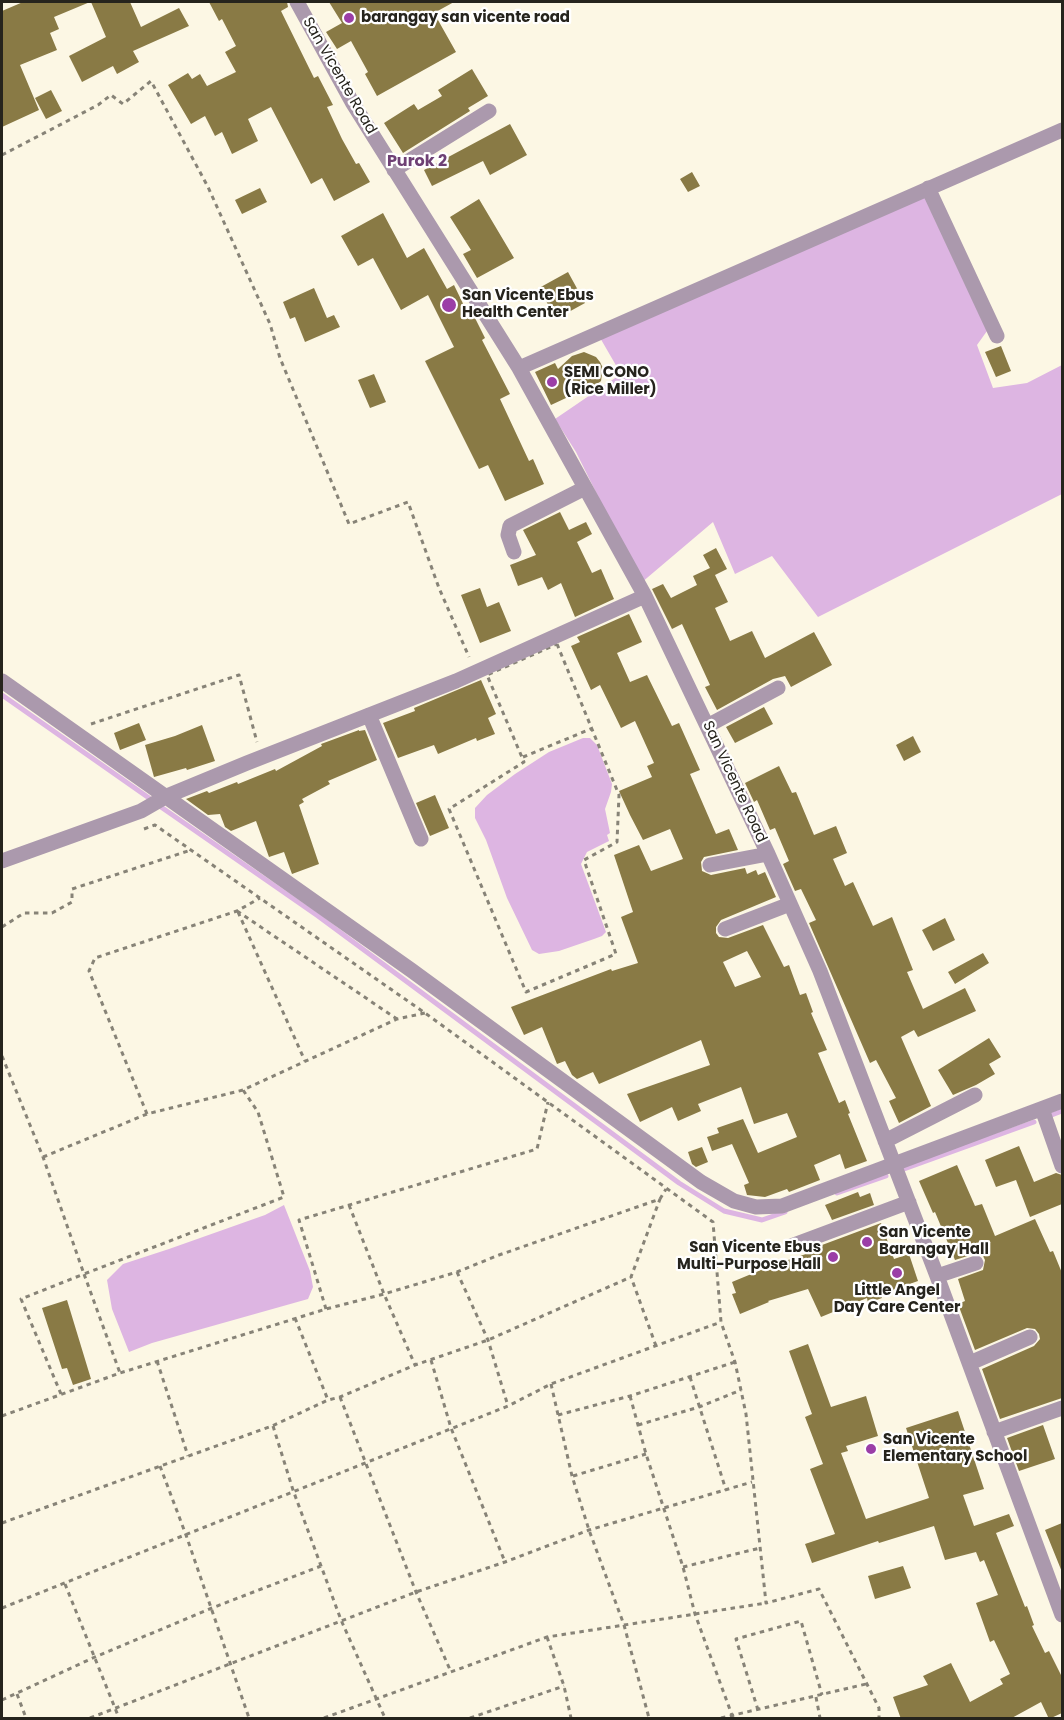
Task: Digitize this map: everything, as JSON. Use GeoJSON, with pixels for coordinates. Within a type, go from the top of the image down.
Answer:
{"type":"FeatureCollection","features":[{"type":"Feature","properties":{"kind":"street","name":"San Vicente Road"},"geometry":{"type":"LineString","coordinates":[[297,2],[352,102],[519,368],[645,596],[768,854],[820,971],[970,1363],[1062,1615]]}},
{"type":"Feature","properties":{"kind":"street"},"geometry":{"type":"LineString","coordinates":[[394,170],[489,111]]}},
{"type":"Feature","properties":{"kind":"street"},"geometry":{"type":"LineString","coordinates":[[519,368],[1062,130]]}},
{"type":"Feature","properties":{"kind":"street"},"geometry":{"type":"LineString","coordinates":[[928,188],[997,336]]}},
{"type":"Feature","properties":{"kind":"street"},"geometry":{"type":"LineString","coordinates":[[514,552],[508,535],[510,526],[585,488]]}},
{"type":"Feature","properties":{"kind":"street"},"geometry":{"type":"LineString","coordinates":[[2,861],[141,811],[167,796],[456,681],[645,596]]}},
{"type":"Feature","properties":{"kind":"street"},"geometry":{"type":"LineString","coordinates":[[2,681],[421,977],[701,1182],[734,1201],[756,1207],[782,1206],[830,1190],[893,1163],[1062,1101]]}},
{"type":"Feature","properties":{"kind":"street"},"geometry":{"type":"LineString","coordinates":[[707,726],[778,688]]}},
{"type":"Feature","properties":{"kind":"street"},"geometry":{"type":"LineString","coordinates":[[369,715],[421,839]]}},
{"type":"Feature","properties":{"kind":"street"},"geometry":{"type":"LineString","coordinates":[[710,865],[768,854]]}},
{"type":"Feature","properties":{"kind":"street"},"geometry":{"type":"LineString","coordinates":[[725,929],[790,904]]}},
{"type":"Feature","properties":{"kind":"street"},"geometry":{"type":"LineString","coordinates":[[885,1141],[975,1095]]}},
{"type":"Feature","properties":{"kind":"street"},"geometry":{"type":"LineString","coordinates":[[1042,1109],[1062,1166]]}},
{"type":"Feature","properties":{"kind":"street"},"geometry":{"type":"LineString","coordinates":[[791,1246],[909,1202]]}},
{"type":"Feature","properties":{"kind":"street"},"geometry":{"type":"LineString","coordinates":[[937,1276],[976,1263]]}},
{"type":"Feature","properties":{"kind":"street"},"geometry":{"type":"LineString","coordinates":[[970,1363],[1030,1337]]}},
{"type":"Feature","properties":{"kind":"street"},"geometry":{"type":"LineString","coordinates":[[994,1432],[1062,1408]]}},
{"type":"Feature","properties":{"kind":"path"},"geometry":{"type":"LineString","coordinates":[[2,155],[98,105],[111,95],[123,104],[151,81],[208,187],[270,324],[280,358],[349,524],[408,502],[438,588],[471,659]]}},
{"type":"Feature","properties":{"kind":"path"},"geometry":{"type":"LineString","coordinates":[[557,644],[593,728],[619,795],[618,842],[584,861],[616,954],[526,993],[449,809],[524,762],[487,675],[557,644]]}},
{"type":"Feature","properties":{"kind":"path"},"geometry":{"type":"LineString","coordinates":[[86,725],[239,675],[256,743],[267,739]]}},
{"type":"Feature","properties":{"kind":"path"},"geometry":{"type":"LineString","coordinates":[[522,757],[593,728]]}},
{"type":"Feature","properties":{"kind":"path"},"geometry":{"type":"LineString","coordinates":[[134,832],[155,825],[425,1013],[713,1222],[721,1322],[735,1362],[746,1414],[766,1603]]}},
{"type":"Feature","properties":{"kind":"path"},"geometry":{"type":"LineString","coordinates":[[2,927],[24,913],[52,913],[72,902],[72,888],[191,850]]}},
{"type":"Feature","properties":{"kind":"path"},"geometry":{"type":"LineString","coordinates":[[147,1114],[89,971],[94,958],[237,911],[260,898]]}},
{"type":"Feature","properties":{"kind":"path"},"geometry":{"type":"LineString","coordinates":[[237,911],[397,1019]]}},
{"type":"Feature","properties":{"kind":"path"},"geometry":{"type":"LineString","coordinates":[[237,911],[305,1061]]}},
{"type":"Feature","properties":{"kind":"path"},"geometry":{"type":"LineString","coordinates":[[43,1157],[147,1114],[243,1090],[397,1019],[425,1013]]}},
{"type":"Feature","properties":{"kind":"path"},"geometry":{"type":"LineString","coordinates":[[2,1056],[43,1157],[120,1373]]}},
{"type":"Feature","properties":{"kind":"path"},"geometry":{"type":"LineString","coordinates":[[61,1394],[21,1299],[285,1197],[258,1112],[243,1090]]}},
{"type":"Feature","properties":{"kind":"path"},"geometry":{"type":"LineString","coordinates":[[326,1309],[299,1220],[537,1149],[548,1102]]}},
{"type":"Feature","properties":{"kind":"path"},"geometry":{"type":"LineString","coordinates":[[656,1346],[631,1277],[666,1188]]}},
{"type":"Feature","properties":{"kind":"path"},"geometry":{"type":"LineString","coordinates":[[2,1416],[157,1361],[295,1318],[457,1272],[660,1199]]}},
{"type":"Feature","properties":{"kind":"path"},"geometry":{"type":"LineString","coordinates":[[350,1205],[384,1294],[415,1365]]}},
{"type":"Feature","properties":{"kind":"path"},"geometry":{"type":"LineString","coordinates":[[457,1272],[488,1340],[508,1406]]}},
{"type":"Feature","properties":{"kind":"path"},"geometry":{"type":"LineString","coordinates":[[2,1523],[272,1426],[328,1400],[415,1365],[488,1340],[631,1277]]}},
{"type":"Feature","properties":{"kind":"path"},"geometry":{"type":"LineString","coordinates":[[295,1318],[328,1400]]}},
{"type":"Feature","properties":{"kind":"path"},"geometry":{"type":"LineString","coordinates":[[2,1608],[508,1406],[551,1384],[721,1322]]}},
{"type":"Feature","properties":{"kind":"path"},"geometry":{"type":"LineString","coordinates":[[431,1360],[451,1428],[506,1562]]}},
{"type":"Feature","properties":{"kind":"path"},"geometry":{"type":"LineString","coordinates":[[157,1361],[188,1456]]}},
{"type":"Feature","properties":{"kind":"path"},"geometry":{"type":"LineString","coordinates":[[558,1415],[630,1396],[735,1362]]}},
{"type":"Feature","properties":{"kind":"path"},"geometry":{"type":"LineString","coordinates":[[690,1377],[726,1490]]}},
{"type":"Feature","properties":{"kind":"path"},"geometry":{"type":"LineString","coordinates":[[551,1384],[572,1476],[624,1625],[649,1719]]}},
{"type":"Feature","properties":{"kind":"path"},"geometry":{"type":"LineString","coordinates":[[638,1425],[699,1407],[741,1390]]}},
{"type":"Feature","properties":{"kind":"path"},"geometry":{"type":"LineString","coordinates":[[630,1396],[695,1614],[733,1717]]}},
{"type":"Feature","properties":{"kind":"path"},"geometry":{"type":"LineString","coordinates":[[340,1397],[416,1592],[451,1672]]}},
{"type":"Feature","properties":{"kind":"path"},"geometry":{"type":"LineString","coordinates":[[272,1426],[340,1620],[385,1719]]}},
{"type":"Feature","properties":{"kind":"path"},"geometry":{"type":"LineString","coordinates":[[572,1476],[646,1454]]}},
{"type":"Feature","properties":{"kind":"path"},"geometry":{"type":"LineString","coordinates":[[160,1466],[212,1608],[249,1719]]}},
{"type":"Feature","properties":{"kind":"path"},"geometry":{"type":"LineString","coordinates":[[90,1719],[340,1620],[506,1562],[589,1530],[752,1482]]}},
{"type":"Feature","properties":{"kind":"path"},"geometry":{"type":"LineString","coordinates":[[683,1568],[760,1548]]}},
{"type":"Feature","properties":{"kind":"path"},"geometry":{"type":"LineString","coordinates":[[2,1700],[95,1657],[321,1566]]}},
{"type":"Feature","properties":{"kind":"path"},"geometry":{"type":"LineString","coordinates":[[65,1583],[118,1719]]}},
{"type":"Feature","properties":{"kind":"path"},"geometry":{"type":"LineString","coordinates":[[324,1719],[547,1637],[766,1603],[819,1589],[879,1708],[879,1719]]}},
{"type":"Feature","properties":{"kind":"path"},"geometry":{"type":"LineString","coordinates":[[758,1710],[736,1639],[801,1621],[822,1695]]}},
{"type":"Feature","properties":{"kind":"path"},"geometry":{"type":"LineString","coordinates":[[547,1637],[564,1686],[572,1719]]}},
{"type":"Feature","properties":{"kind":"path"},"geometry":{"type":"LineString","coordinates":[[721,1719],[866,1684]]}},
{"type":"Feature","properties":{"kind":"path"},"geometry":{"type":"LineString","coordinates":[[470,1719],[564,1686]]}},
{"type":"Feature","properties":{"kind":"path"},"geometry":{"type":"LineString","coordinates":[[17,1694],[26,1719]]}},
{"type":"Feature","properties":{"kind":"path"},"geometry":{"type":"LineString","coordinates":[[816,1696],[820,1719]]}},
{"type":"Feature","properties":{"kind":"shaded area"},"geometry":{"type":"Polygon","coordinates":[[[923,194],[987,331],[977,345],[993,388],[1027,383],[1062,365],[1062,494],[818,617],[772,556],[735,574],[713,522],[641,583],[576,452],[555,419],[621,374],[599,336],[923,194]]]}},
{"type":"Feature","properties":{"kind":"shaded area"},"geometry":{"type":"Polygon","coordinates":[[[583,738],[590,738],[597,745],[612,784],[605,809],[610,833],[607,835],[609,841],[587,852],[581,864],[606,932],[602,936],[559,951],[539,954],[532,950],[507,898],[486,840],[475,818],[475,808],[487,795],[515,774],[549,752],[583,738]]]}},
{"type":"Feature","properties":{"kind":"shaded area"},"geometry":{"type":"Polygon","coordinates":[[[284,1205],[310,1271],[313,1287],[308,1299],[152,1343],[129,1352],[112,1309],[107,1280],[123,1264],[265,1215],[284,1205]]]}},
{"type":"Feature","properties":{"kind":"building"},"geometry":{"type":"Polygon","coordinates":[[[23,2],[90,2],[54,17],[59,29],[50,33],[57,50],[20,65],[39,110],[2,127],[2,11],[23,2]]]}},
{"type":"Feature","properties":{"kind":"building"},"geometry":{"type":"Polygon","coordinates":[[[91,2],[130,2],[141,27],[179,8],[189,26],[133,51],[139,62],[117,74],[113,66],[82,82],[69,56],[106,37],[91,2]]]}},
{"type":"Feature","properties":{"kind":"building"},"geometry":{"type":"Polygon","coordinates":[[[209,2],[287,2],[288,7],[281,11],[314,78],[318,76],[333,105],[327,107],[342,139],[356,164],[359,163],[370,182],[334,201],[322,178],[311,184],[271,107],[248,119],[258,141],[232,154],[222,132],[215,136],[205,116],[191,124],[168,85],[188,73],[192,79],[200,74],[207,86],[236,72],[225,52],[236,46],[222,19],[219,21],[209,2]]]}},
{"type":"Feature","properties":{"kind":"building"},"geometry":{"type":"Polygon","coordinates":[[[329,2],[454,2],[434,13],[456,52],[377,96],[365,74],[368,72],[351,41],[337,49],[326,32],[342,23],[329,2]]]}},
{"type":"Feature","properties":{"kind":"building"},"geometry":{"type":"Polygon","coordinates":[[[472,69],[488,96],[468,108],[470,111],[403,153],[384,123],[414,104],[418,110],[442,96],[438,90],[472,69]]]}},
{"type":"Feature","properties":{"kind":"building"},"geometry":{"type":"Polygon","coordinates":[[[51,90],[62,111],[46,119],[35,98],[51,90]]]}},
{"type":"Feature","properties":{"kind":"building"},"geometry":{"type":"Polygon","coordinates":[[[510,124],[527,155],[490,175],[483,161],[432,186],[424,170],[510,124]]]}},
{"type":"Feature","properties":{"kind":"building"},"geometry":{"type":"Polygon","coordinates":[[[692,172],[700,186],[688,192],[680,179],[692,172]]]}},
{"type":"Feature","properties":{"kind":"building"},"geometry":{"type":"Polygon","coordinates":[[[260,188],[267,202],[242,214],[235,200],[260,188]]]}},
{"type":"Feature","properties":{"kind":"building"},"geometry":{"type":"Polygon","coordinates":[[[479,199],[514,258],[477,278],[463,254],[471,250],[450,217],[479,199]]]}},
{"type":"Feature","properties":{"kind":"building"},"geometry":{"type":"Polygon","coordinates":[[[383,213],[407,258],[424,248],[447,289],[454,285],[469,316],[473,314],[485,338],[482,340],[510,394],[500,399],[529,461],[533,459],[544,484],[505,501],[488,465],[479,469],[425,361],[454,347],[428,295],[401,310],[373,258],[358,266],[341,236],[383,213]]]}},
{"type":"Feature","properties":{"kind":"building"},"geometry":{"type":"Polygon","coordinates":[[[568,272],[585,303],[556,319],[539,288],[568,272]]]}},
{"type":"Feature","properties":{"kind":"building"},"geometry":{"type":"Polygon","coordinates":[[[314,288],[327,318],[334,315],[340,327],[305,342],[295,317],[290,319],[283,302],[314,288]]]}},
{"type":"Feature","properties":{"kind":"building"},"geometry":{"type":"Polygon","coordinates":[[[1001,346],[1011,371],[996,377],[985,352],[1001,346]]]}},
{"type":"Feature","properties":{"kind":"building"},"geometry":{"type":"Polygon","coordinates":[[[584,352],[596,357],[600,362],[603,368],[601,381],[591,390],[581,391],[551,405],[535,372],[555,363],[558,369],[572,356],[584,352]]]}},
{"type":"Feature","properties":{"kind":"building"},"geometry":{"type":"Polygon","coordinates":[[[374,374],[386,402],[370,408],[358,380],[374,374]]]}},
{"type":"Feature","properties":{"kind":"building"},"geometry":{"type":"Polygon","coordinates":[[[560,512],[569,530],[586,522],[592,534],[577,542],[592,573],[601,569],[614,599],[575,617],[561,583],[548,590],[542,577],[518,586],[510,565],[536,555],[523,530],[560,512]]]}},
{"type":"Feature","properties":{"kind":"building"},"geometry":{"type":"Polygon","coordinates":[[[716,548],[727,569],[715,575],[728,602],[715,608],[730,641],[752,631],[765,658],[814,632],[832,665],[791,687],[785,676],[773,679],[717,710],[705,687],[710,685],[682,624],[672,629],[652,589],[663,584],[671,598],[697,585],[693,576],[710,568],[703,555],[716,548]]]}},
{"type":"Feature","properties":{"kind":"building"},"geometry":{"type":"Polygon","coordinates":[[[480,588],[487,607],[499,602],[511,631],[480,643],[461,595],[480,588]]]}},
{"type":"Feature","properties":{"kind":"building"},"geometry":{"type":"Polygon","coordinates":[[[629,614],[642,642],[617,653],[630,682],[647,675],[672,726],[679,723],[700,770],[690,774],[716,834],[729,829],[738,850],[704,857],[701,862],[702,871],[711,875],[745,868],[747,874],[756,870],[758,875],[765,872],[776,897],[721,920],[716,927],[716,933],[719,937],[728,938],[763,925],[784,967],[789,965],[800,995],[806,993],[813,1012],[811,1013],[827,1050],[818,1053],[839,1103],[845,1100],[850,1113],[848,1114],[867,1161],[845,1169],[840,1154],[814,1165],[820,1180],[789,1192],[787,1189],[765,1197],[747,1195],[744,1185],[749,1183],[732,1144],[712,1151],[707,1137],[719,1133],[717,1128],[743,1119],[758,1153],[797,1137],[787,1113],[754,1124],[741,1087],[698,1104],[701,1111],[678,1121],[672,1107],[640,1122],[627,1094],[710,1065],[701,1040],[599,1084],[593,1072],[577,1079],[572,1075],[565,1061],[557,1064],[542,1027],[524,1035],[511,1007],[611,969],[612,971],[638,963],[621,917],[633,912],[614,855],[639,845],[651,871],[683,859],[670,829],[643,840],[630,815],[619,791],[652,777],[647,766],[654,763],[635,721],[621,728],[600,685],[591,690],[571,646],[580,642],[577,637],[629,614]],[[747,951],[723,962],[735,987],[761,977],[747,951]]]}},
{"type":"Feature","properties":{"kind":"building"},"geometry":{"type":"Polygon","coordinates":[[[481,680],[496,714],[488,718],[495,734],[477,741],[476,738],[438,754],[434,745],[398,758],[383,723],[415,711],[414,708],[481,680]]]}},
{"type":"Feature","properties":{"kind":"building"},"geometry":{"type":"Polygon","coordinates":[[[764,707],[773,724],[735,743],[726,727],[764,707]]]}},
{"type":"Feature","properties":{"kind":"building"},"geometry":{"type":"Polygon","coordinates":[[[139,723],[146,740],[120,750],[114,733],[139,723]]]}},
{"type":"Feature","properties":{"kind":"building"},"geometry":{"type":"Polygon","coordinates":[[[202,725],[215,761],[154,777],[145,745],[202,725]]]}},
{"type":"Feature","properties":{"kind":"building"},"geometry":{"type":"Polygon","coordinates":[[[359,730],[365,730],[377,760],[328,781],[330,784],[302,799],[304,802],[299,805],[319,864],[292,874],[284,852],[269,857],[256,821],[231,831],[225,827],[220,814],[208,815],[186,799],[237,782],[238,784],[275,769],[276,771],[322,746],[321,744],[359,730]]]}},
{"type":"Feature","properties":{"kind":"building"},"geometry":{"type":"Polygon","coordinates":[[[913,736],[921,752],[904,761],[896,745],[913,736]]]}},
{"type":"Feature","properties":{"kind":"building"},"geometry":{"type":"Polygon","coordinates":[[[779,766],[792,793],[796,792],[814,835],[836,826],[847,853],[833,859],[845,886],[853,882],[873,926],[892,917],[913,970],[907,972],[923,1009],[965,988],[976,1011],[918,1037],[914,1030],[901,1037],[931,1106],[899,1123],[889,1101],[896,1098],[876,1060],[870,1063],[809,923],[816,920],[801,889],[795,891],[783,864],[789,861],[775,828],[770,830],[757,800],[754,802],[745,783],[779,766]]]}},
{"type":"Feature","properties":{"kind":"building"},"geometry":{"type":"Polygon","coordinates":[[[435,795],[449,828],[430,836],[416,803],[435,795]]]}},
{"type":"Feature","properties":{"kind":"building"},"geometry":{"type":"Polygon","coordinates":[[[945,918],[955,940],[933,951],[922,930],[945,918]]]}},
{"type":"Feature","properties":{"kind":"building"},"geometry":{"type":"Polygon","coordinates":[[[983,953],[989,963],[955,984],[948,972],[983,953]]]}},
{"type":"Feature","properties":{"kind":"building"},"geometry":{"type":"Polygon","coordinates":[[[989,1038],[1001,1057],[989,1064],[995,1074],[953,1095],[938,1070],[989,1038]]]}},
{"type":"Feature","properties":{"kind":"building"},"geometry":{"type":"Polygon","coordinates":[[[1019,1146],[1034,1182],[1056,1173],[1062,1175],[1062,1204],[1030,1217],[1016,1180],[996,1187],[985,1160],[1019,1146]]]}},
{"type":"Feature","properties":{"kind":"building"},"geometry":{"type":"Polygon","coordinates":[[[702,1147],[708,1162],[696,1167],[692,1164],[688,1152],[702,1147]]]}},
{"type":"Feature","properties":{"kind":"building"},"geometry":{"type":"Polygon","coordinates":[[[957,1165],[975,1206],[982,1204],[995,1236],[1035,1219],[1062,1273],[1062,1398],[1000,1419],[982,1369],[1034,1346],[1040,1339],[1035,1329],[1027,1328],[975,1350],[958,1304],[965,1301],[958,1279],[983,1270],[985,1260],[977,1253],[955,1260],[919,1181],[957,1165]]]}},
{"type":"Feature","properties":{"kind":"building"},"geometry":{"type":"Polygon","coordinates":[[[858,1192],[860,1197],[870,1193],[874,1205],[832,1220],[825,1205],[858,1192]]]}},
{"type":"Feature","properties":{"kind":"building"},"geometry":{"type":"Polygon","coordinates":[[[881,1223],[894,1259],[909,1254],[918,1281],[881,1294],[882,1298],[868,1303],[867,1298],[821,1317],[808,1289],[768,1301],[740,1314],[732,1294],[736,1293],[732,1282],[881,1223]]]}},
{"type":"Feature","properties":{"kind":"building"},"geometry":{"type":"Polygon","coordinates":[[[67,1300],[91,1379],[73,1385],[67,1368],[62,1369],[42,1308],[67,1300]]]}},
{"type":"Feature","properties":{"kind":"building"},"geometry":{"type":"Polygon","coordinates":[[[808,1344],[831,1407],[866,1396],[878,1436],[846,1446],[848,1451],[841,1453],[866,1519],[929,1498],[906,1428],[958,1411],[984,1489],[963,1495],[974,1526],[1009,1514],[1014,1526],[996,1533],[1025,1607],[1027,1606],[1034,1625],[1032,1626],[1045,1653],[1049,1651],[1062,1677],[1062,1713],[1049,1719],[1041,1702],[1010,1719],[901,1719],[893,1697],[928,1685],[923,1676],[951,1663],[970,1702],[1003,1684],[1000,1679],[1010,1674],[994,1640],[990,1642],[976,1603],[998,1595],[984,1560],[980,1562],[976,1552],[945,1560],[934,1526],[879,1543],[878,1541],[812,1563],[805,1544],[835,1534],[810,1469],[823,1464],[805,1417],[812,1414],[789,1351],[808,1344]]]}},
{"type":"Feature","properties":{"kind":"building"},"geometry":{"type":"Polygon","coordinates":[[[1043,1425],[1055,1459],[1019,1471],[1007,1438],[1043,1425]]]}},
{"type":"Feature","properties":{"kind":"building"},"geometry":{"type":"Polygon","coordinates":[[[1062,1523],[1062,1572],[1045,1530],[1062,1523]]]}},
{"type":"Feature","properties":{"kind":"building"},"geometry":{"type":"Polygon","coordinates":[[[903,1566],[911,1588],[875,1599],[868,1576],[903,1566]]]}},
{"type":"Feature","properties":{"kind":"waterway"},"geometry":{"type":"LineString","coordinates":[[2,695],[149,798]]}},
{"type":"Feature","properties":{"kind":"waterway"},"geometry":{"type":"LineString","coordinates":[[161,807],[318,916],[679,1183],[724,1211],[762,1220],[785,1212]]}},
{"type":"Feature","properties":{"kind":"waterway"},"geometry":{"type":"LineString","coordinates":[[1049,1116],[1062,1111]]}},
{"type":"Feature","properties":{"kind":"waterway"},"geometry":{"type":"LineString","coordinates":[[904,1169],[1034,1122]]}},
{"type":"Feature","properties":{"kind":"waterway"},"geometry":{"type":"LineString","coordinates":[[837,1193],[886,1176]]}},
{"type":"Feature","properties":{"kind":"place","name":"barangay san vicente road"},"geometry":{"type":"Point","coordinates":[349,18]}},
{"type":"Feature","properties":{"kind":"place","name":"San Vicente Ebus Health Center"},"geometry":{"type":"Point","coordinates":[449,305]}},
{"type":"Feature","properties":{"kind":"place","name":"SEMI CONO (Rice Miller)"},"geometry":{"type":"Point","coordinates":[552,382]}},
{"type":"Feature","properties":{"kind":"place","name":"San Vicente Barangay Hall"},"geometry":{"type":"Point","coordinates":[867,1242]}},
{"type":"Feature","properties":{"kind":"place","name":"San Vicente Ebus Multi-Purpose Hall"},"geometry":{"type":"Point","coordinates":[833,1257]}},
{"type":"Feature","properties":{"kind":"place","name":"Little Angel Day Care Center"},"geometry":{"type":"Point","coordinates":[897,1273]}},
{"type":"Feature","properties":{"kind":"place","name":"San Vicente Elementary School"},"geometry":{"type":"Point","coordinates":[871,1449]}},
{"type":"Feature","properties":{"kind":"district","name":"Purok 2"},"geometry":{"type":"Point","coordinates":[417,162]}}]}
